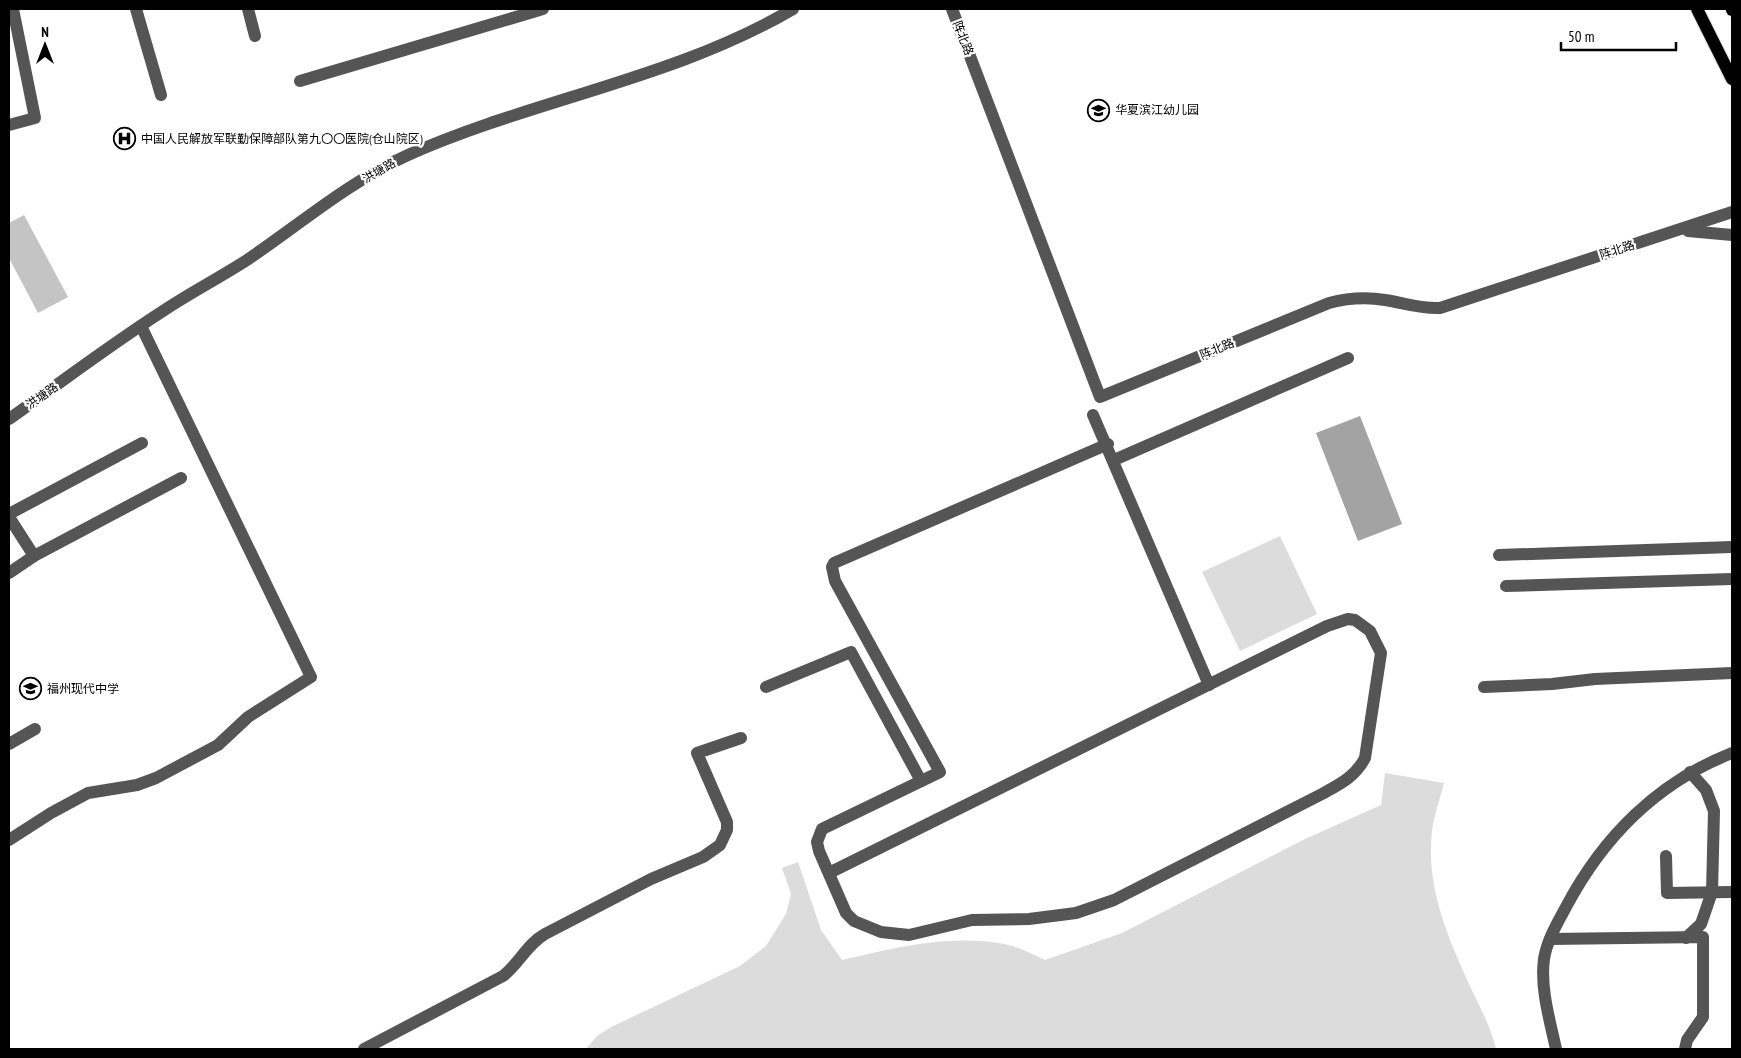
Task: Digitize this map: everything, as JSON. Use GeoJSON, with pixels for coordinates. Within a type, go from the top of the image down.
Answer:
{"type":"FeatureCollection","features":[{"type":"Feature","properties":{"kind":"main road"},"geometry":{"type":"LineString","coordinates":[[1698,9],[1732,79]]}},
{"type":"Feature","properties":{"kind":"street"},"geometry":{"type":"LineString","coordinates":[[9,125],[35,118],[13,9]]}},
{"type":"Feature","properties":{"kind":"street"},"geometry":{"type":"LineString","coordinates":[[136,9],[160,95]]}},
{"type":"Feature","properties":{"kind":"street"},"geometry":{"type":"LineString","coordinates":[[248,9],[254,36]]}},
{"type":"Feature","properties":{"kind":"street"},"geometry":{"type":"LineString","coordinates":[[300,81],[542,9]]}},
{"type":"Feature","properties":{"kind":"street","name":"洪塘路"},"geometry":{"type":"LineString","coordinates":[[9,419],[141,326],[246,260],[338,196],[405,156],[539,107],[702,53],[750,32],[793,9]]}},
{"type":"Feature","properties":{"kind":"street","name":"阵北路"},"geometry":{"type":"LineString","coordinates":[[952,9],[1100,396],[1329,303],[1347,299],[1366,298],[1424,309],[1440,308],[1732,212]]}},
{"type":"Feature","properties":{"kind":"street"},"geometry":{"type":"LineString","coordinates":[[1673,232],[1695,231],[1732,235]]}},
{"type":"Feature","properties":{"kind":"street"},"geometry":{"type":"LineString","coordinates":[[9,840],[51,813],[88,793],[137,786],[218,745],[248,718],[311,677],[141,326]]}},
{"type":"Feature","properties":{"kind":"street"},"geometry":{"type":"LineString","coordinates":[[1114,460],[1348,358]]}},
{"type":"Feature","properties":{"kind":"street"},"geometry":{"type":"LineString","coordinates":[[1094,415],[1108,444],[1209,685]]}},
{"type":"Feature","properties":{"kind":"street"},"geometry":{"type":"LineString","coordinates":[[34,556],[9,516],[142,443]]}},
{"type":"Feature","properties":{"kind":"street"},"geometry":{"type":"LineString","coordinates":[[829,873],[1327,626],[1348,619],[1355,620],[1370,630],[1381,653],[1365,758],[1356,774],[1347,781],[1313,799],[1094,908],[1055,917],[972,920],[926,932],[895,934],[866,927],[846,913],[829,873],[817,842],[822,829],[940,772],[835,581],[832,567],[834,562],[1108,444]]}},
{"type":"Feature","properties":{"kind":"street"},"geometry":{"type":"LineString","coordinates":[[9,573],[34,556],[181,478]]}},
{"type":"Feature","properties":{"kind":"street"},"geometry":{"type":"LineString","coordinates":[[1499,555],[1732,547]]}},
{"type":"Feature","properties":{"kind":"street"},"geometry":{"type":"LineString","coordinates":[[1506,586],[1732,579]]}},
{"type":"Feature","properties":{"kind":"street"},"geometry":{"type":"LineString","coordinates":[[766,687],[851,652],[921,781]]}},
{"type":"Feature","properties":{"kind":"street"},"geometry":{"type":"LineString","coordinates":[[1484,687],[1552,684],[1595,679],[1732,674]]}},
{"type":"Feature","properties":{"kind":"street"},"geometry":{"type":"LineString","coordinates":[[883,712],[902,703]]}},
{"type":"Feature","properties":{"kind":"street"},"geometry":{"type":"LineString","coordinates":[[9,744],[35,729]]}},
{"type":"Feature","properties":{"kind":"street"},"geometry":{"type":"LineString","coordinates":[[364,1049],[502,976],[511,970],[532,944],[545,934],[651,879],[712,851],[724,838],[727,822],[697,753],[741,738]]}},
{"type":"Feature","properties":{"kind":"street"},"geometry":{"type":"LineString","coordinates":[[1556,1049],[1544,978],[1544,958],[1550,939],[1577,886],[1607,844],[1649,802],[1690,772],[1732,753]]}},
{"type":"Feature","properties":{"kind":"street"},"geometry":{"type":"LineString","coordinates":[[1686,938],[1701,924],[1712,892],[1714,810],[1706,790],[1690,772]]}},
{"type":"Feature","properties":{"kind":"street"},"geometry":{"type":"LineString","coordinates":[[1666,856],[1667,893],[1732,892]]}},
{"type":"Feature","properties":{"kind":"street"},"geometry":{"type":"LineString","coordinates":[[1550,939],[1703,937],[1703,1017],[1687,1040],[1685,1049]]}},
{"type":"Feature","properties":{"kind":"shaded area"},"geometry":{"type":"Polygon","coordinates":[[[1360,416],[1402,524],[1358,541],[1316,433],[1360,416]]]}},
{"type":"Feature","properties":{"kind":"shaded area"},"geometry":{"type":"Polygon","coordinates":[[[1280,536],[1317,614],[1240,651],[1202,572],[1280,536]]]}},
{"type":"Feature","properties":{"kind":"shaded area"},"geometry":{"type":"Polygon","coordinates":[[[1385,773],[1444,783],[1432,831],[1432,871],[1435,890],[1445,927],[1488,1023],[1496,1049],[586,1049],[597,1036],[611,1027],[740,966],[766,946],[786,914],[791,894],[782,868],[798,862],[821,930],[842,960],[919,944],[978,941],[1004,944],[1045,960],[1122,933],[1305,839],[1381,805],[1385,773]]]}},
{"type":"Feature","properties":{"kind":"building"},"geometry":{"type":"Polygon","coordinates":[[[24,215],[68,297],[38,313],[9,258],[9,223],[24,215]]]}},
{"type":"Feature","properties":{"kind":"place","name":"华夏滨江幼儿园"},"geometry":{"type":"Point","coordinates":[1099,110]}},
{"type":"Feature","properties":{"kind":"place","name":"中国人民解放军联勤保障部队第九〇〇医院(仓山院区)"},"geometry":{"type":"Point","coordinates":[125,139]}},
{"type":"Feature","properties":{"kind":"place","name":"福州现代中学"},"geometry":{"type":"Point","coordinates":[31,689]}}]}
